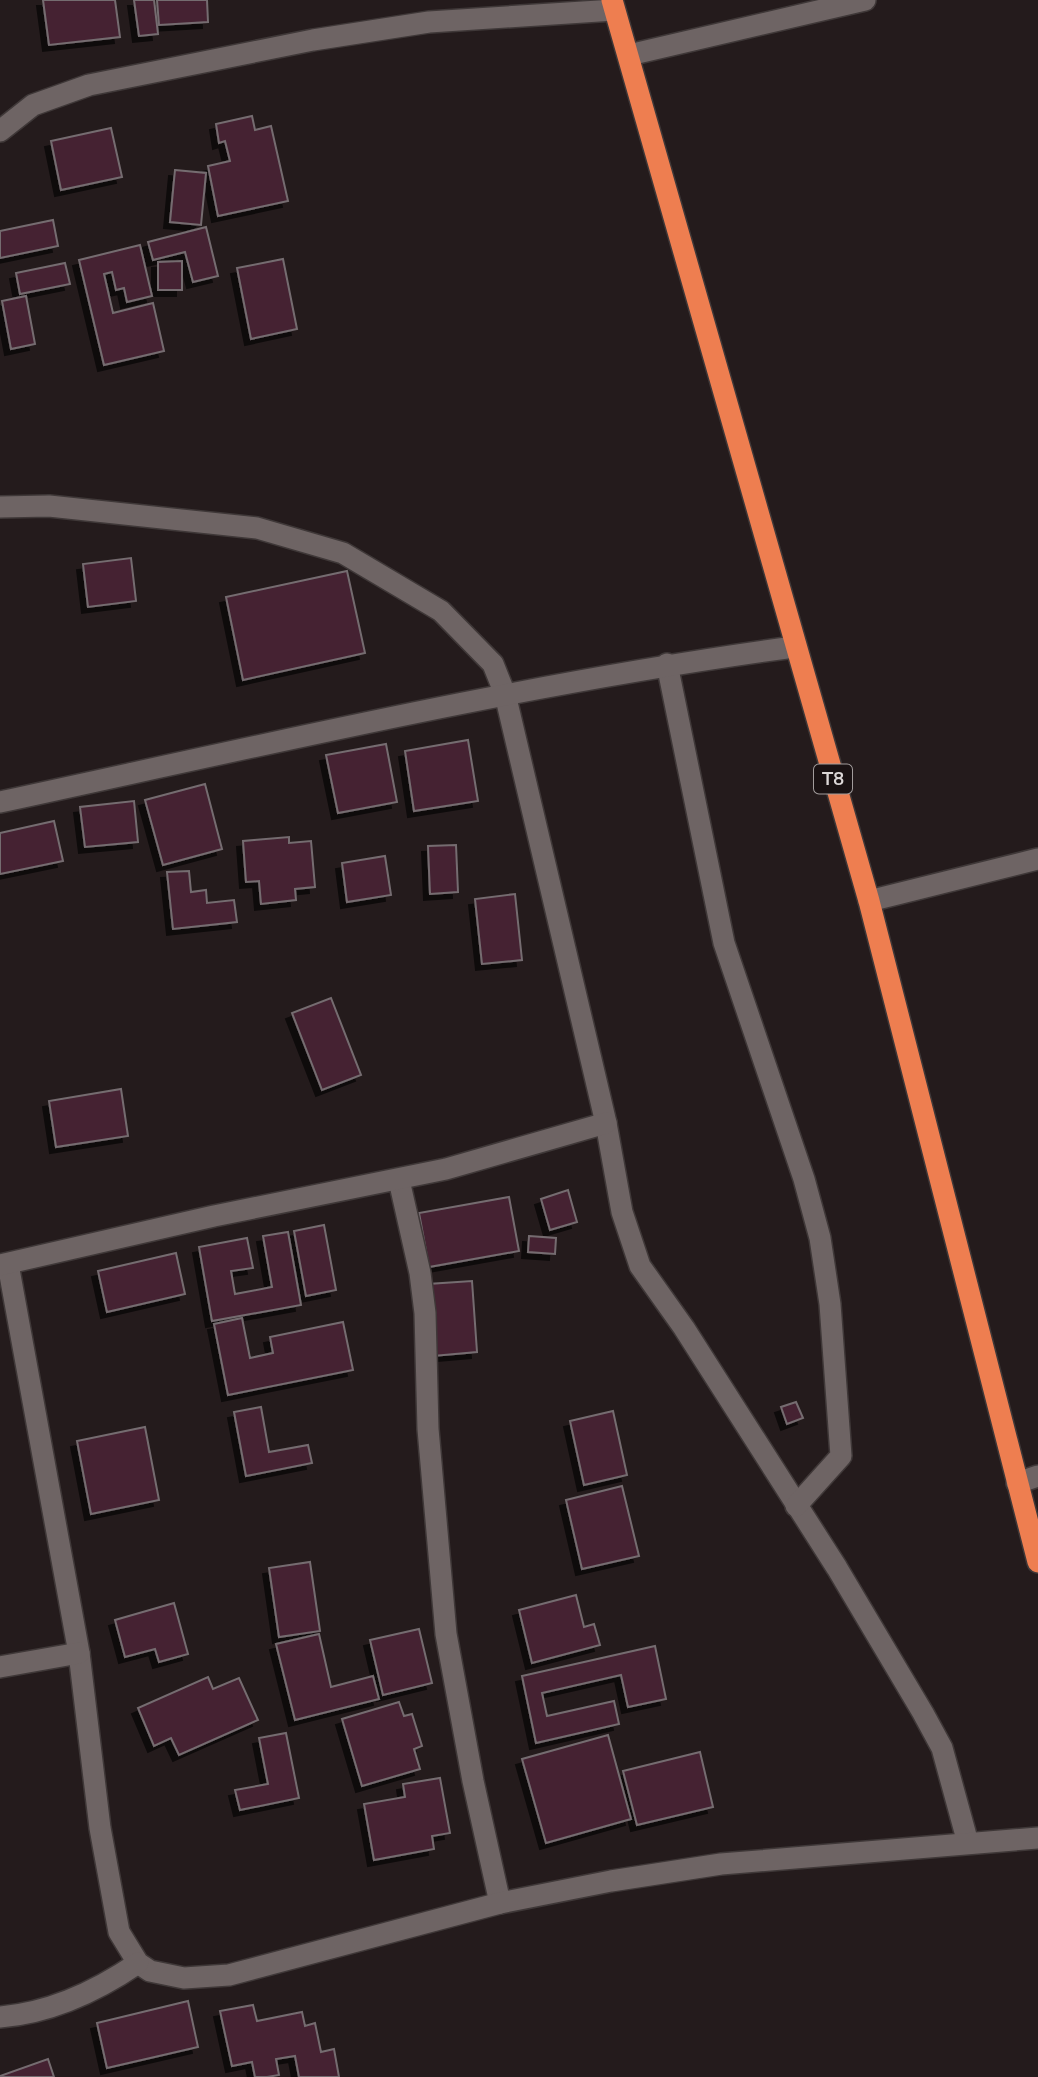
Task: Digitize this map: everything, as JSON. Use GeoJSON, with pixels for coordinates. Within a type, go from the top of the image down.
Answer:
{"type":"FeatureCollection","features":[{"type":"Feature","properties":{"kind":"highway","name":"T8"},"geometry":{"type":"LineString","coordinates":[[613,5],[794,647],[869,901],[1028,1480],[1038,1562]]}},
{"type":"Feature","properties":{"kind":"street"},"geometry":{"type":"LineString","coordinates":[[629,55],[864,0]]}},
{"type":"Feature","properties":{"kind":"street"},"geometry":{"type":"LineString","coordinates":[[0,131],[33,105],[89,85],[313,40],[429,22],[613,5]]}},
{"type":"Feature","properties":{"kind":"street"},"geometry":{"type":"LineString","coordinates":[[0,506],[49,506],[257,528],[343,553],[441,611],[493,664],[505,694],[606,1123],[622,1212],[640,1266],[684,1328],[896,1665],[942,1748],[968,1843]]}},
{"type":"Feature","properties":{"kind":"street"},"geometry":{"type":"LineString","coordinates":[[0,802],[505,694],[667,664],[794,647]]}},
{"type":"Feature","properties":{"kind":"street"},"geometry":{"type":"LineString","coordinates":[[667,664],[724,943],[804,1179],[820,1238],[830,1304],[841,1456],[796,1506]]}},
{"type":"Feature","properties":{"kind":"street"},"geometry":{"type":"LineString","coordinates":[[869,901],[1038,859]]}},
{"type":"Feature","properties":{"kind":"street"},"geometry":{"type":"LineString","coordinates":[[606,1123],[399,1180],[214,1216],[4,1265],[79,1653],[106,1866],[119,1932],[138,1963],[150,1971],[184,1978],[229,1975],[500,1903],[721,1864],[1038,1838]]}},
{"type":"Feature","properties":{"kind":"street"},"geometry":{"type":"LineString","coordinates":[[399,1180],[420,1273],[425,1313],[428,1429],[446,1634],[472,1781],[500,1903]]}},
{"type":"Feature","properties":{"kind":"street"},"geometry":{"type":"LineString","coordinates":[[0,1667],[79,1653]]}},
{"type":"Feature","properties":{"kind":"street"},"geometry":{"type":"LineString","coordinates":[[0,2017],[67,2001],[104,1987],[138,1963]]}},
{"type":"Feature","properties":{"kind":"building"},"geometry":{"type":"Polygon","coordinates":[[[43,0],[115,0],[120,37],[49,45],[43,0]]]}},
{"type":"Feature","properties":{"kind":"building"},"geometry":{"type":"Polygon","coordinates":[[[134,0],[154,0],[158,34],[139,36],[134,0]]]}},
{"type":"Feature","properties":{"kind":"building"},"geometry":{"type":"Polygon","coordinates":[[[157,0],[207,0],[208,22],[159,25],[157,0]]]}},
{"type":"Feature","properties":{"kind":"building"},"geometry":{"type":"Polygon","coordinates":[[[252,116],[255,130],[271,126],[288,201],[218,216],[208,166],[230,161],[225,141],[219,143],[216,124],[252,116]]]}},
{"type":"Feature","properties":{"kind":"building"},"geometry":{"type":"Polygon","coordinates":[[[111,128],[122,177],[61,190],[51,141],[111,128]]]}},
{"type":"Feature","properties":{"kind":"building"},"geometry":{"type":"Polygon","coordinates":[[[175,170],[206,173],[201,225],[170,222],[175,170]]]}},
{"type":"Feature","properties":{"kind":"building"},"geometry":{"type":"Polygon","coordinates":[[[53,220],[58,246],[0,258],[0,231],[53,220]]]}},
{"type":"Feature","properties":{"kind":"building"},"geometry":{"type":"Polygon","coordinates":[[[206,227],[218,276],[193,282],[185,252],[153,260],[148,242],[206,227]]]}},
{"type":"Feature","properties":{"kind":"building"},"geometry":{"type":"Polygon","coordinates":[[[140,245],[152,296],[127,302],[124,288],[116,290],[112,272],[104,274],[113,313],[153,303],[164,351],[104,365],[79,260],[140,245]]]}},
{"type":"Feature","properties":{"kind":"building"},"geometry":{"type":"Polygon","coordinates":[[[283,259],[297,329],[251,339],[237,268],[283,259]]]}},
{"type":"Feature","properties":{"kind":"building"},"geometry":{"type":"Polygon","coordinates":[[[182,261],[182,290],[158,290],[158,262],[182,261]]]}},
{"type":"Feature","properties":{"kind":"building"},"geometry":{"type":"Polygon","coordinates":[[[65,263],[70,284],[20,294],[16,273],[65,263]]]}},
{"type":"Feature","properties":{"kind":"building"},"geometry":{"type":"Polygon","coordinates":[[[26,296],[35,344],[11,349],[2,301],[26,296]]]}},
{"type":"Feature","properties":{"kind":"building"},"geometry":{"type":"Polygon","coordinates":[[[131,558],[136,601],[88,607],[83,564],[131,558]]]}},
{"type":"Feature","properties":{"kind":"building"},"geometry":{"type":"Polygon","coordinates":[[[347,571],[365,653],[243,680],[226,597],[347,571]]]}},
{"type":"Feature","properties":{"kind":"building"},"geometry":{"type":"Polygon","coordinates":[[[468,740],[478,801],[414,811],[405,751],[468,740]]]}},
{"type":"Feature","properties":{"kind":"building"},"geometry":{"type":"Polygon","coordinates":[[[386,744],[397,802],[338,813],[326,755],[386,744]]]}},
{"type":"Feature","properties":{"kind":"building"},"geometry":{"type":"Polygon","coordinates":[[[205,784],[222,849],[163,865],[145,800],[205,784]]]}},
{"type":"Feature","properties":{"kind":"building"},"geometry":{"type":"Polygon","coordinates":[[[134,801],[138,842],[85,847],[80,807],[134,801]]]}},
{"type":"Feature","properties":{"kind":"building"},"geometry":{"type":"Polygon","coordinates":[[[54,821],[63,861],[0,874],[0,833],[54,821]]]}},
{"type":"Feature","properties":{"kind":"building"},"geometry":{"type":"Polygon","coordinates":[[[289,837],[289,843],[311,841],[315,887],[295,889],[296,900],[261,904],[259,881],[246,882],[243,841],[289,837]]]}},
{"type":"Feature","properties":{"kind":"building"},"geometry":{"type":"Polygon","coordinates":[[[456,845],[458,892],[430,894],[428,846],[456,845]]]}},
{"type":"Feature","properties":{"kind":"building"},"geometry":{"type":"Polygon","coordinates":[[[385,856],[391,895],[347,902],[342,863],[385,856]]]}},
{"type":"Feature","properties":{"kind":"building"},"geometry":{"type":"Polygon","coordinates":[[[189,871],[191,892],[206,890],[207,903],[234,900],[237,922],[173,929],[167,872],[189,871]]]}},
{"type":"Feature","properties":{"kind":"building"},"geometry":{"type":"Polygon","coordinates":[[[515,894],[522,960],[482,964],[475,899],[515,894]]]}},
{"type":"Feature","properties":{"kind":"building"},"geometry":{"type":"Polygon","coordinates":[[[331,998],[361,1075],[322,1090],[292,1013],[331,998]]]}},
{"type":"Feature","properties":{"kind":"building"},"geometry":{"type":"Polygon","coordinates":[[[121,1089],[128,1136],[56,1147],[49,1101],[121,1089]]]}},
{"type":"Feature","properties":{"kind":"building"},"geometry":{"type":"Polygon","coordinates":[[[568,1190],[577,1222],[550,1230],[541,1199],[568,1190]]]}},
{"type":"Feature","properties":{"kind":"building"},"geometry":{"type":"Polygon","coordinates":[[[509,1197],[519,1251],[429,1267],[419,1213],[509,1197]]]}},
{"type":"Feature","properties":{"kind":"building"},"geometry":{"type":"Polygon","coordinates":[[[324,1225],[336,1290],[306,1296],[294,1231],[324,1225]]]}},
{"type":"Feature","properties":{"kind":"building"},"geometry":{"type":"Polygon","coordinates":[[[288,1232],[301,1305],[212,1321],[199,1247],[247,1238],[253,1268],[231,1271],[235,1294],[272,1287],[263,1236],[288,1232]]]}},
{"type":"Feature","properties":{"kind":"building"},"geometry":{"type":"Polygon","coordinates":[[[529,1236],[556,1238],[555,1254],[528,1252],[529,1236]]]}},
{"type":"Feature","properties":{"kind":"building"},"geometry":{"type":"Polygon","coordinates":[[[176,1253],[185,1294],[107,1312],[98,1271],[176,1253]]]}},
{"type":"Feature","properties":{"kind":"building"},"geometry":{"type":"Polygon","coordinates":[[[472,1281],[477,1352],[433,1356],[428,1284],[472,1281]]]}},
{"type":"Feature","properties":{"kind":"building"},"geometry":{"type":"Polygon","coordinates":[[[242,1318],[250,1358],[273,1353],[270,1337],[343,1322],[353,1370],[228,1395],[214,1324],[242,1318]]]}},
{"type":"Feature","properties":{"kind":"building"},"geometry":{"type":"Polygon","coordinates":[[[796,1402],[803,1418],[787,1424],[781,1407],[796,1402]]]}},
{"type":"Feature","properties":{"kind":"building"},"geometry":{"type":"Polygon","coordinates":[[[261,1407],[269,1452],[308,1445],[312,1463],[246,1476],[234,1412],[261,1407]]]}},
{"type":"Feature","properties":{"kind":"building"},"geometry":{"type":"Polygon","coordinates":[[[613,1411],[627,1475],[584,1485],[570,1421],[613,1411]]]}},
{"type":"Feature","properties":{"kind":"building"},"geometry":{"type":"Polygon","coordinates":[[[145,1427],[159,1500],[91,1514],[77,1441],[145,1427]]]}},
{"type":"Feature","properties":{"kind":"building"},"geometry":{"type":"Polygon","coordinates":[[[622,1486],[639,1556],[582,1569],[566,1500],[622,1486]]]}},
{"type":"Feature","properties":{"kind":"building"},"geometry":{"type":"Polygon","coordinates":[[[310,1562],[320,1631],[279,1637],[269,1568],[310,1562]]]}},
{"type":"Feature","properties":{"kind":"building"},"geometry":{"type":"Polygon","coordinates":[[[576,1595],[584,1627],[594,1624],[600,1645],[532,1663],[519,1610],[576,1595]]]}},
{"type":"Feature","properties":{"kind":"building"},"geometry":{"type":"Polygon","coordinates":[[[174,1603],[188,1654],[159,1662],[155,1649],[125,1657],[115,1620],[174,1603]]]}},
{"type":"Feature","properties":{"kind":"building"},"geometry":{"type":"Polygon","coordinates":[[[419,1629],[432,1683],[383,1695],[370,1640],[419,1629]]]}},
{"type":"Feature","properties":{"kind":"building"},"geometry":{"type":"Polygon","coordinates":[[[319,1634],[331,1687],[373,1676],[379,1699],[295,1720],[276,1644],[319,1634]]]}},
{"type":"Feature","properties":{"kind":"building"},"geometry":{"type":"Polygon","coordinates":[[[655,1646],[666,1699],[628,1707],[621,1675],[542,1693],[547,1716],[614,1701],[619,1724],[536,1743],[522,1676],[655,1646]]]}},
{"type":"Feature","properties":{"kind":"building"},"geometry":{"type":"Polygon","coordinates":[[[208,1677],[213,1689],[239,1678],[258,1720],[179,1755],[171,1738],[154,1746],[138,1708],[208,1677]]]}},
{"type":"Feature","properties":{"kind":"building"},"geometry":{"type":"Polygon","coordinates":[[[399,1702],[404,1716],[412,1714],[422,1746],[414,1749],[420,1769],[362,1786],[342,1719],[399,1702]]]}},
{"type":"Feature","properties":{"kind":"building"},"geometry":{"type":"Polygon","coordinates":[[[286,1733],[299,1798],[240,1810],[235,1790],[268,1784],[259,1738],[286,1733]]]}},
{"type":"Feature","properties":{"kind":"building"},"geometry":{"type":"Polygon","coordinates":[[[608,1735],[631,1819],[546,1843],[522,1759],[608,1735]]]}},
{"type":"Feature","properties":{"kind":"building"},"geometry":{"type":"Polygon","coordinates":[[[700,1752],[713,1807],[637,1825],[623,1771],[700,1752]]]}},
{"type":"Feature","properties":{"kind":"building"},"geometry":{"type":"Polygon","coordinates":[[[440,1778],[450,1833],[432,1836],[434,1849],[374,1860],[364,1804],[405,1797],[403,1784],[440,1778]]]}},
{"type":"Feature","properties":{"kind":"building"},"geometry":{"type":"Polygon","coordinates":[[[188,2001],[198,2047],[107,2068],[97,2023],[188,2001]]]}},
{"type":"Feature","properties":{"kind":"building"},"geometry":{"type":"Polygon","coordinates":[[[253,2005],[257,2021],[302,2012],[305,2026],[315,2023],[321,2052],[334,2049],[339,2077],[299,2077],[295,2056],[276,2059],[279,2075],[267,2077],[255,2077],[252,2062],[232,2066],[220,2011],[253,2005]]]}},
{"type":"Feature","properties":{"kind":"building"},"geometry":{"type":"Polygon","coordinates":[[[48,2059],[54,2077],[0,2077],[0,2076],[48,2059]]]}}]}
